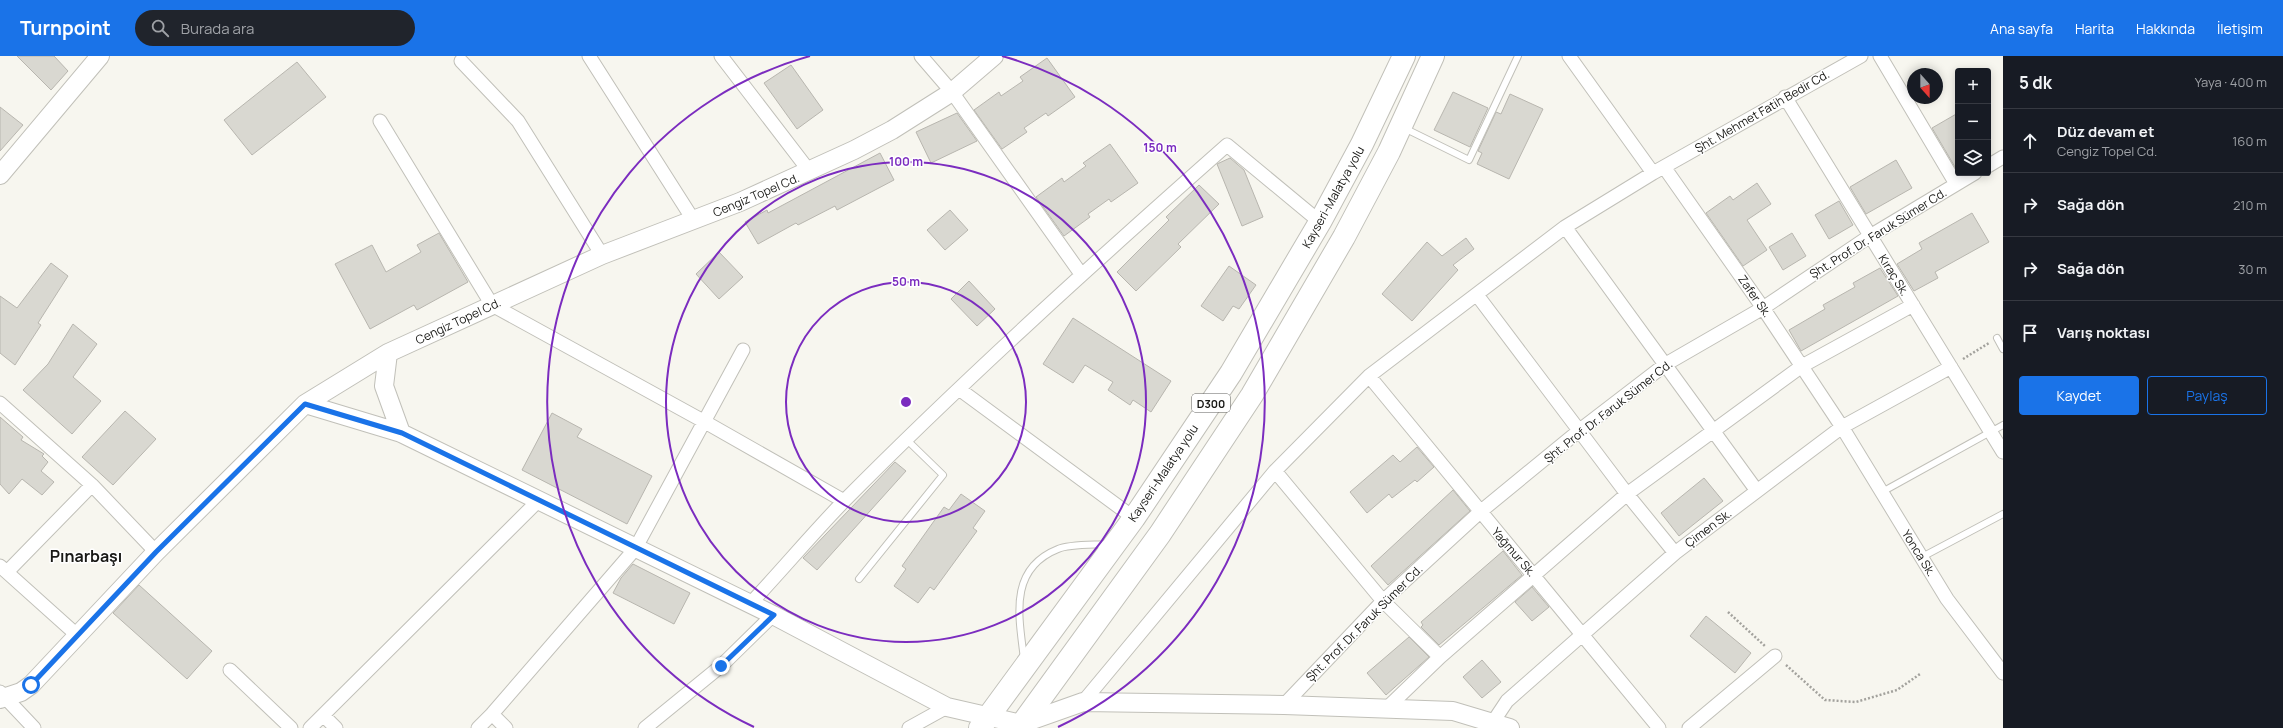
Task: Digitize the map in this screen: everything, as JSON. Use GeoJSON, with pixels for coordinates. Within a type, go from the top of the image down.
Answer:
{"type":"FeatureCollection","features":[{"type":"Feature","properties":{"kind":"highway","name":"Kayseri-Malatya yolu"},"geometry":{"type":"LineString","coordinates":[[984,723],[1134,518],[1231,374],[1320,222],[1362,144],[1404,56]]}},
{"type":"Feature","properties":{"kind":"highway","name":"D300"},"geometry":{"type":"LineString","coordinates":[[1020,726],[1160,534],[1252,394],[1344,238],[1401,127],[1433,56]]}},
{"type":"Feature","properties":{"kind":"street"},"geometry":{"type":"LineString","coordinates":[[0,175],[100,56]]}},
{"type":"Feature","properties":{"kind":"street"},"geometry":{"type":"LineString","coordinates":[[589,56],[694,222]]}},
{"type":"Feature","properties":{"kind":"street"},"geometry":{"type":"LineString","coordinates":[[721,56],[810,172]]}},
{"type":"Feature","properties":{"kind":"street"},"geometry":{"type":"LineString","coordinates":[[921,56],[952,92],[1081,274]]}},
{"type":"Feature","properties":{"kind":"street","name":"Cengiz Topel Cd."},"geometry":{"type":"LineString","coordinates":[[1,696],[21,692],[31,685],[156,552],[305,404],[388,353],[492,305],[602,255],[694,222],[810,172],[892,130],[952,92],[994,56]]}},
{"type":"Feature","properties":{"kind":"street","name":"Zafer Sk."},"geometry":{"type":"LineString","coordinates":[[1569,56],[1659,170],[1763,308],[1842,427]]}},
{"type":"Feature","properties":{"kind":"street","name":"Şht. Mehmet Fatih Bedir Cd."},"geometry":{"type":"LineString","coordinates":[[1083,702],[1275,471],[1369,376],[1565,227],[1659,170],[1785,97],[1860,56]]}},
{"type":"Feature","properties":{"kind":"street"},"geometry":{"type":"LineString","coordinates":[[1880,56],[1956,184]]}},
{"type":"Feature","properties":{"kind":"street"},"geometry":{"type":"LineString","coordinates":[[461,61],[518,121],[602,255]]}},
{"type":"Feature","properties":{"kind":"street","name":"Kıraç Sk."},"geometry":{"type":"LineString","coordinates":[[1785,97],[2003,452]]}},
{"type":"Feature","properties":{"kind":"street"},"geometry":{"type":"LineString","coordinates":[[380,121],[492,305],[705,422],[844,501]]}},
{"type":"Feature","properties":{"kind":"street"},"geometry":{"type":"LineString","coordinates":[[750,604],[844,501],[960,389],[1081,274],[1228,145],[1320,222]]}},
{"type":"Feature","properties":{"kind":"street"},"geometry":{"type":"LineString","coordinates":[[1991,164],[2003,157]]}},
{"type":"Feature","properties":{"kind":"street","name":"Şht. Prof. Dr. Faruk Sümer Cd."},"geometry":{"type":"LineString","coordinates":[[1284,705],[1383,601],[1480,512],[1580,430],[1666,364],[1763,308],[1870,236],[1970,176]]}},
{"type":"Feature","properties":{"kind":"street"},"geometry":{"type":"LineString","coordinates":[[1565,227],[1757,491]]}},
{"type":"Feature","properties":{"kind":"street"},"geometry":{"type":"LineString","coordinates":[[1477,295],[1627,494],[1675,553]]}},
{"type":"Feature","properties":{"kind":"street"},"geometry":{"type":"LineString","coordinates":[[1386,709],[1440,657],[1535,576],[1627,494],[1802,366],[1912,305]]}},
{"type":"Feature","properties":{"kind":"street"},"geometry":{"type":"LineString","coordinates":[[478,728],[492,714],[635,549],[743,350]]}},
{"type":"Feature","properties":{"kind":"street"},"geometry":{"type":"LineString","coordinates":[[388,353],[384,386],[402,433]]}},
{"type":"Feature","properties":{"kind":"street","name":"Çimen Sk."},"geometry":{"type":"LineString","coordinates":[[1490,725],[1507,701],[1675,553],[1842,427],[1951,367]]}},
{"type":"Feature","properties":{"kind":"street","name":"Yağmur Sk."},"geometry":{"type":"LineString","coordinates":[[1369,376],[1480,512],[1584,634],[1658,728]]}},
{"type":"Feature","properties":{"kind":"street"},"geometry":{"type":"LineString","coordinates":[[960,389],[1134,518]]}},
{"type":"Feature","properties":{"kind":"street"},"geometry":{"type":"LineString","coordinates":[[0,403],[92,485],[156,552]]}},
{"type":"Feature","properties":{"kind":"street"},"geometry":{"type":"LineString","coordinates":[[305,404],[402,433],[635,549],[774,615],[947,707],[984,723],[1020,726],[1083,702],[1284,705],[1453,711],[1490,725],[1510,728]]}},
{"type":"Feature","properties":{"kind":"street","name":"Yonca Sk."},"geometry":{"type":"LineString","coordinates":[[1842,427],[1948,599],[2003,673]]}},
{"type":"Feature","properties":{"kind":"street"},"geometry":{"type":"LineString","coordinates":[[1275,471],[1383,601],[1440,657]]}},
{"type":"Feature","properties":{"kind":"street"},"geometry":{"type":"LineString","coordinates":[[78,636],[4,569],[92,485]]}},
{"type":"Feature","properties":{"kind":"street"},"geometry":{"type":"LineString","coordinates":[[310,728],[538,501]]}},
{"type":"Feature","properties":{"kind":"street"},"geometry":{"type":"LineString","coordinates":[[645,728],[721,666],[774,615]]}},
{"type":"Feature","properties":{"kind":"street"},"geometry":{"type":"LineString","coordinates":[[1689,728],[1775,656]]}},
{"type":"Feature","properties":{"kind":"street"},"geometry":{"type":"LineString","coordinates":[[230,670],[291,728]]}},
{"type":"Feature","properties":{"kind":"street"},"geometry":{"type":"LineString","coordinates":[[1,696],[34,728]]}},
{"type":"Feature","properties":{"kind":"street"},"geometry":{"type":"LineString","coordinates":[[909,728],[947,707]]}},
{"type":"Feature","properties":{"kind":"street"},"geometry":{"type":"LineString","coordinates":[[492,714],[506,728]]}},
{"type":"Feature","properties":{"kind":"street"},"geometry":{"type":"LineString","coordinates":[[323,715],[336,728]]}},
{"type":"Feature","properties":{"kind":"lane"},"geometry":{"type":"LineString","coordinates":[[1401,127],[1469,160],[1518,56]]}},
{"type":"Feature","properties":{"kind":"lane"},"geometry":{"type":"LineString","coordinates":[[1997,338],[2003,348]]}},
{"type":"Feature","properties":{"kind":"lane"},"geometry":{"type":"LineString","coordinates":[[1882,492],[2003,425]]}},
{"type":"Feature","properties":{"kind":"lane"},"geometry":{"type":"LineString","coordinates":[[859,579],[943,475],[907,440]]}},
{"type":"Feature","properties":{"kind":"lane"},"geometry":{"type":"LineString","coordinates":[[1922,557],[2003,514]]}},
{"type":"Feature","properties":{"kind":"lane"},"geometry":{"type":"LineString","coordinates":[[1025,667],[1018,607],[1023,580],[1039,560],[1059,548],[1115,544]]}},
{"type":"Feature","properties":{"kind":"path"},"geometry":{"type":"LineString","coordinates":[[1951,367],[1997,338]]}},
{"type":"Feature","properties":{"kind":"path"},"geometry":{"type":"LineString","coordinates":[[1728,612],[1825,700],[1856,702],[1897,690],[1920,674]]}},
{"type":"Feature","properties":{"kind":"building"},"geometry":{"type":"Polygon","coordinates":[[[17,56],[54,56],[68,71],[51,90],[17,56]]]}},
{"type":"Feature","properties":{"kind":"building"},"geometry":{"type":"Polygon","coordinates":[[[1047,58],[1075,97],[1048,116],[1046,113],[1024,128],[1027,132],[1002,149],[974,110],[999,92],[1001,96],[1023,81],[1020,77],[1047,58]]]}},
{"type":"Feature","properties":{"kind":"building"},"geometry":{"type":"Polygon","coordinates":[[[297,62],[326,97],[252,155],[224,120],[297,62]]]}},
{"type":"Feature","properties":{"kind":"building"},"geometry":{"type":"Polygon","coordinates":[[[791,65],[823,110],[797,129],[764,83],[791,65]]]}},
{"type":"Feature","properties":{"kind":"building"},"geometry":{"type":"Polygon","coordinates":[[[1453,92],[1488,108],[1470,147],[1434,130],[1453,92]]]}},
{"type":"Feature","properties":{"kind":"building"},"geometry":{"type":"Polygon","coordinates":[[[1510,94],[1543,109],[1509,179],[1477,164],[1482,153],[1478,151],[1496,112],[1501,114],[1510,94]]]}},
{"type":"Feature","properties":{"kind":"building"},"geometry":{"type":"Polygon","coordinates":[[[0,107],[23,125],[0,151],[0,107]]]}},
{"type":"Feature","properties":{"kind":"building"},"geometry":{"type":"Polygon","coordinates":[[[957,113],[977,141],[931,163],[916,132],[957,113]]]}},
{"type":"Feature","properties":{"kind":"building"},"geometry":{"type":"Polygon","coordinates":[[[1955,115],[1955,167],[1932,128],[1955,115]]]}},
{"type":"Feature","properties":{"kind":"building"},"geometry":{"type":"Polygon","coordinates":[[[1110,144],[1138,183],[1111,202],[1109,199],[1088,214],[1090,217],[1064,236],[1036,197],[1062,178],[1064,182],[1086,166],[1083,163],[1110,144]]]}},
{"type":"Feature","properties":{"kind":"building"},"geometry":{"type":"Polygon","coordinates":[[[880,153],[894,180],[837,210],[835,206],[798,225],[796,223],[758,244],[745,222],[767,210],[768,213],[880,153]]]}},
{"type":"Feature","properties":{"kind":"building"},"geometry":{"type":"Polygon","coordinates":[[[1230,158],[1244,170],[1263,217],[1242,226],[1217,164],[1230,158]]]}},
{"type":"Feature","properties":{"kind":"building"},"geometry":{"type":"Polygon","coordinates":[[[1896,160],[1912,188],[1866,214],[1850,187],[1896,160]]]}},
{"type":"Feature","properties":{"kind":"building"},"geometry":{"type":"Polygon","coordinates":[[[1757,183],[1771,204],[1747,220],[1767,250],[1743,266],[1706,213],[1730,196],[1733,200],[1757,183]]]}},
{"type":"Feature","properties":{"kind":"building"},"geometry":{"type":"Polygon","coordinates":[[[1199,185],[1219,204],[1178,244],[1181,247],[1136,291],[1117,272],[1169,220],[1166,217],[1199,185]]]}},
{"type":"Feature","properties":{"kind":"building"},"geometry":{"type":"Polygon","coordinates":[[[1839,201],[1853,225],[1829,239],[1815,215],[1839,201]]]}},
{"type":"Feature","properties":{"kind":"building"},"geometry":{"type":"Polygon","coordinates":[[[950,210],[968,230],[945,250],[927,230],[950,210]]]}},
{"type":"Feature","properties":{"kind":"building"},"geometry":{"type":"Polygon","coordinates":[[[1972,213],[1989,242],[1935,272],[1938,278],[1914,291],[1897,264],[1922,249],[1919,243],[1972,213]]]}},
{"type":"Feature","properties":{"kind":"building"},"geometry":{"type":"Polygon","coordinates":[[[439,233],[468,282],[417,310],[414,305],[370,329],[335,264],[372,245],[386,272],[421,252],[417,245],[439,233]]]}},
{"type":"Feature","properties":{"kind":"building"},"geometry":{"type":"Polygon","coordinates":[[[1792,233],[1806,256],[1783,270],[1769,247],[1792,233]]]}},
{"type":"Feature","properties":{"kind":"building"},"geometry":{"type":"Polygon","coordinates":[[[1466,238],[1474,249],[1453,265],[1458,270],[1412,321],[1382,294],[1427,242],[1442,256],[1466,238]]]}},
{"type":"Feature","properties":{"kind":"building"},"geometry":{"type":"Polygon","coordinates":[[[719,252],[743,277],[719,299],[696,274],[719,252]]]}},
{"type":"Feature","properties":{"kind":"building"},"geometry":{"type":"Polygon","coordinates":[[[51,263],[68,276],[38,323],[41,325],[15,365],[0,353],[0,296],[17,308],[51,263]]]}},
{"type":"Feature","properties":{"kind":"building"},"geometry":{"type":"Polygon","coordinates":[[[1229,266],[1256,285],[1239,309],[1233,306],[1223,321],[1201,306],[1229,266]]]}},
{"type":"Feature","properties":{"kind":"building"},"geometry":{"type":"Polygon","coordinates":[[[1880,268],[1898,296],[1801,351],[1789,330],[1825,309],[1823,305],[1855,287],[1853,283],[1880,268]]]}},
{"type":"Feature","properties":{"kind":"building"},"geometry":{"type":"Polygon","coordinates":[[[969,281],[995,309],[977,326],[951,299],[969,281]]]}},
{"type":"Feature","properties":{"kind":"building"},"geometry":{"type":"Polygon","coordinates":[[[1073,318],[1171,381],[1151,412],[1133,400],[1130,405],[1108,390],[1113,382],[1085,365],[1073,383],[1043,364],[1073,318]]]}},
{"type":"Feature","properties":{"kind":"building"},"geometry":{"type":"Polygon","coordinates":[[[73,324],[97,344],[73,377],[101,401],[72,434],[23,390],[48,364],[73,324]]]}},
{"type":"Feature","properties":{"kind":"building"},"geometry":{"type":"Polygon","coordinates":[[[125,411],[156,439],[113,485],[82,457],[125,411]]]}},
{"type":"Feature","properties":{"kind":"building"},"geometry":{"type":"Polygon","coordinates":[[[552,413],[582,429],[577,437],[652,476],[627,524],[522,470],[552,413]]]}},
{"type":"Feature","properties":{"kind":"building"},"geometry":{"type":"Polygon","coordinates":[[[0,417],[23,437],[21,440],[44,454],[42,456],[48,462],[41,471],[54,482],[42,495],[22,479],[9,494],[0,484],[0,417]]]}},
{"type":"Feature","properties":{"kind":"building"},"geometry":{"type":"Polygon","coordinates":[[[1417,447],[1434,467],[1417,482],[1415,480],[1392,498],[1389,494],[1367,513],[1350,492],[1393,455],[1400,462],[1417,447]]]}},
{"type":"Feature","properties":{"kind":"building"},"geometry":{"type":"Polygon","coordinates":[[[895,462],[906,471],[817,570],[803,558],[895,462]]]}},
{"type":"Feature","properties":{"kind":"building"},"geometry":{"type":"Polygon","coordinates":[[[1704,478],[1723,501],[1679,536],[1661,513],[1704,478]]]}},
{"type":"Feature","properties":{"kind":"building"},"geometry":{"type":"Polygon","coordinates":[[[1453,490],[1470,511],[1388,585],[1371,566],[1453,490]]]}},
{"type":"Feature","properties":{"kind":"building"},"geometry":{"type":"Polygon","coordinates":[[[961,494],[985,511],[973,528],[977,531],[934,590],[930,587],[918,603],[894,586],[906,569],[902,566],[944,507],[949,510],[961,494]]]}},
{"type":"Feature","properties":{"kind":"building"},"geometry":{"type":"Polygon","coordinates":[[[1503,551],[1522,575],[1439,645],[1421,627],[1423,625],[1421,622],[1503,551]]]}},
{"type":"Feature","properties":{"kind":"building"},"geometry":{"type":"Polygon","coordinates":[[[633,564],[690,593],[674,624],[613,593],[621,578],[633,564]]]}},
{"type":"Feature","properties":{"kind":"building"},"geometry":{"type":"Polygon","coordinates":[[[139,585],[212,651],[187,679],[113,613],[139,585]]]}},
{"type":"Feature","properties":{"kind":"building"},"geometry":{"type":"Polygon","coordinates":[[[1532,587],[1549,607],[1532,621],[1515,602],[1532,587]]]}},
{"type":"Feature","properties":{"kind":"building"},"geometry":{"type":"Polygon","coordinates":[[[1706,616],[1751,653],[1735,673],[1690,636],[1706,616]]]}},
{"type":"Feature","properties":{"kind":"building"},"geometry":{"type":"Polygon","coordinates":[[[1409,637],[1429,657],[1386,695],[1367,673],[1409,637]]]}},
{"type":"Feature","properties":{"kind":"building"},"geometry":{"type":"Polygon","coordinates":[[[1482,660],[1501,682],[1482,698],[1463,677],[1482,660]]]}},
{"type":"Feature","properties":{"kind":"district","name":"Pınarbaşı"},"geometry":{"type":"Point","coordinates":[86,556]}},
{"type":"Feature","properties":{"kind":"route"},"geometry":{"type":"LineString","coordinates":[[31,685],[156,552],[305,404],[402,433],[635,549],[774,615],[721,666]]}}]}
